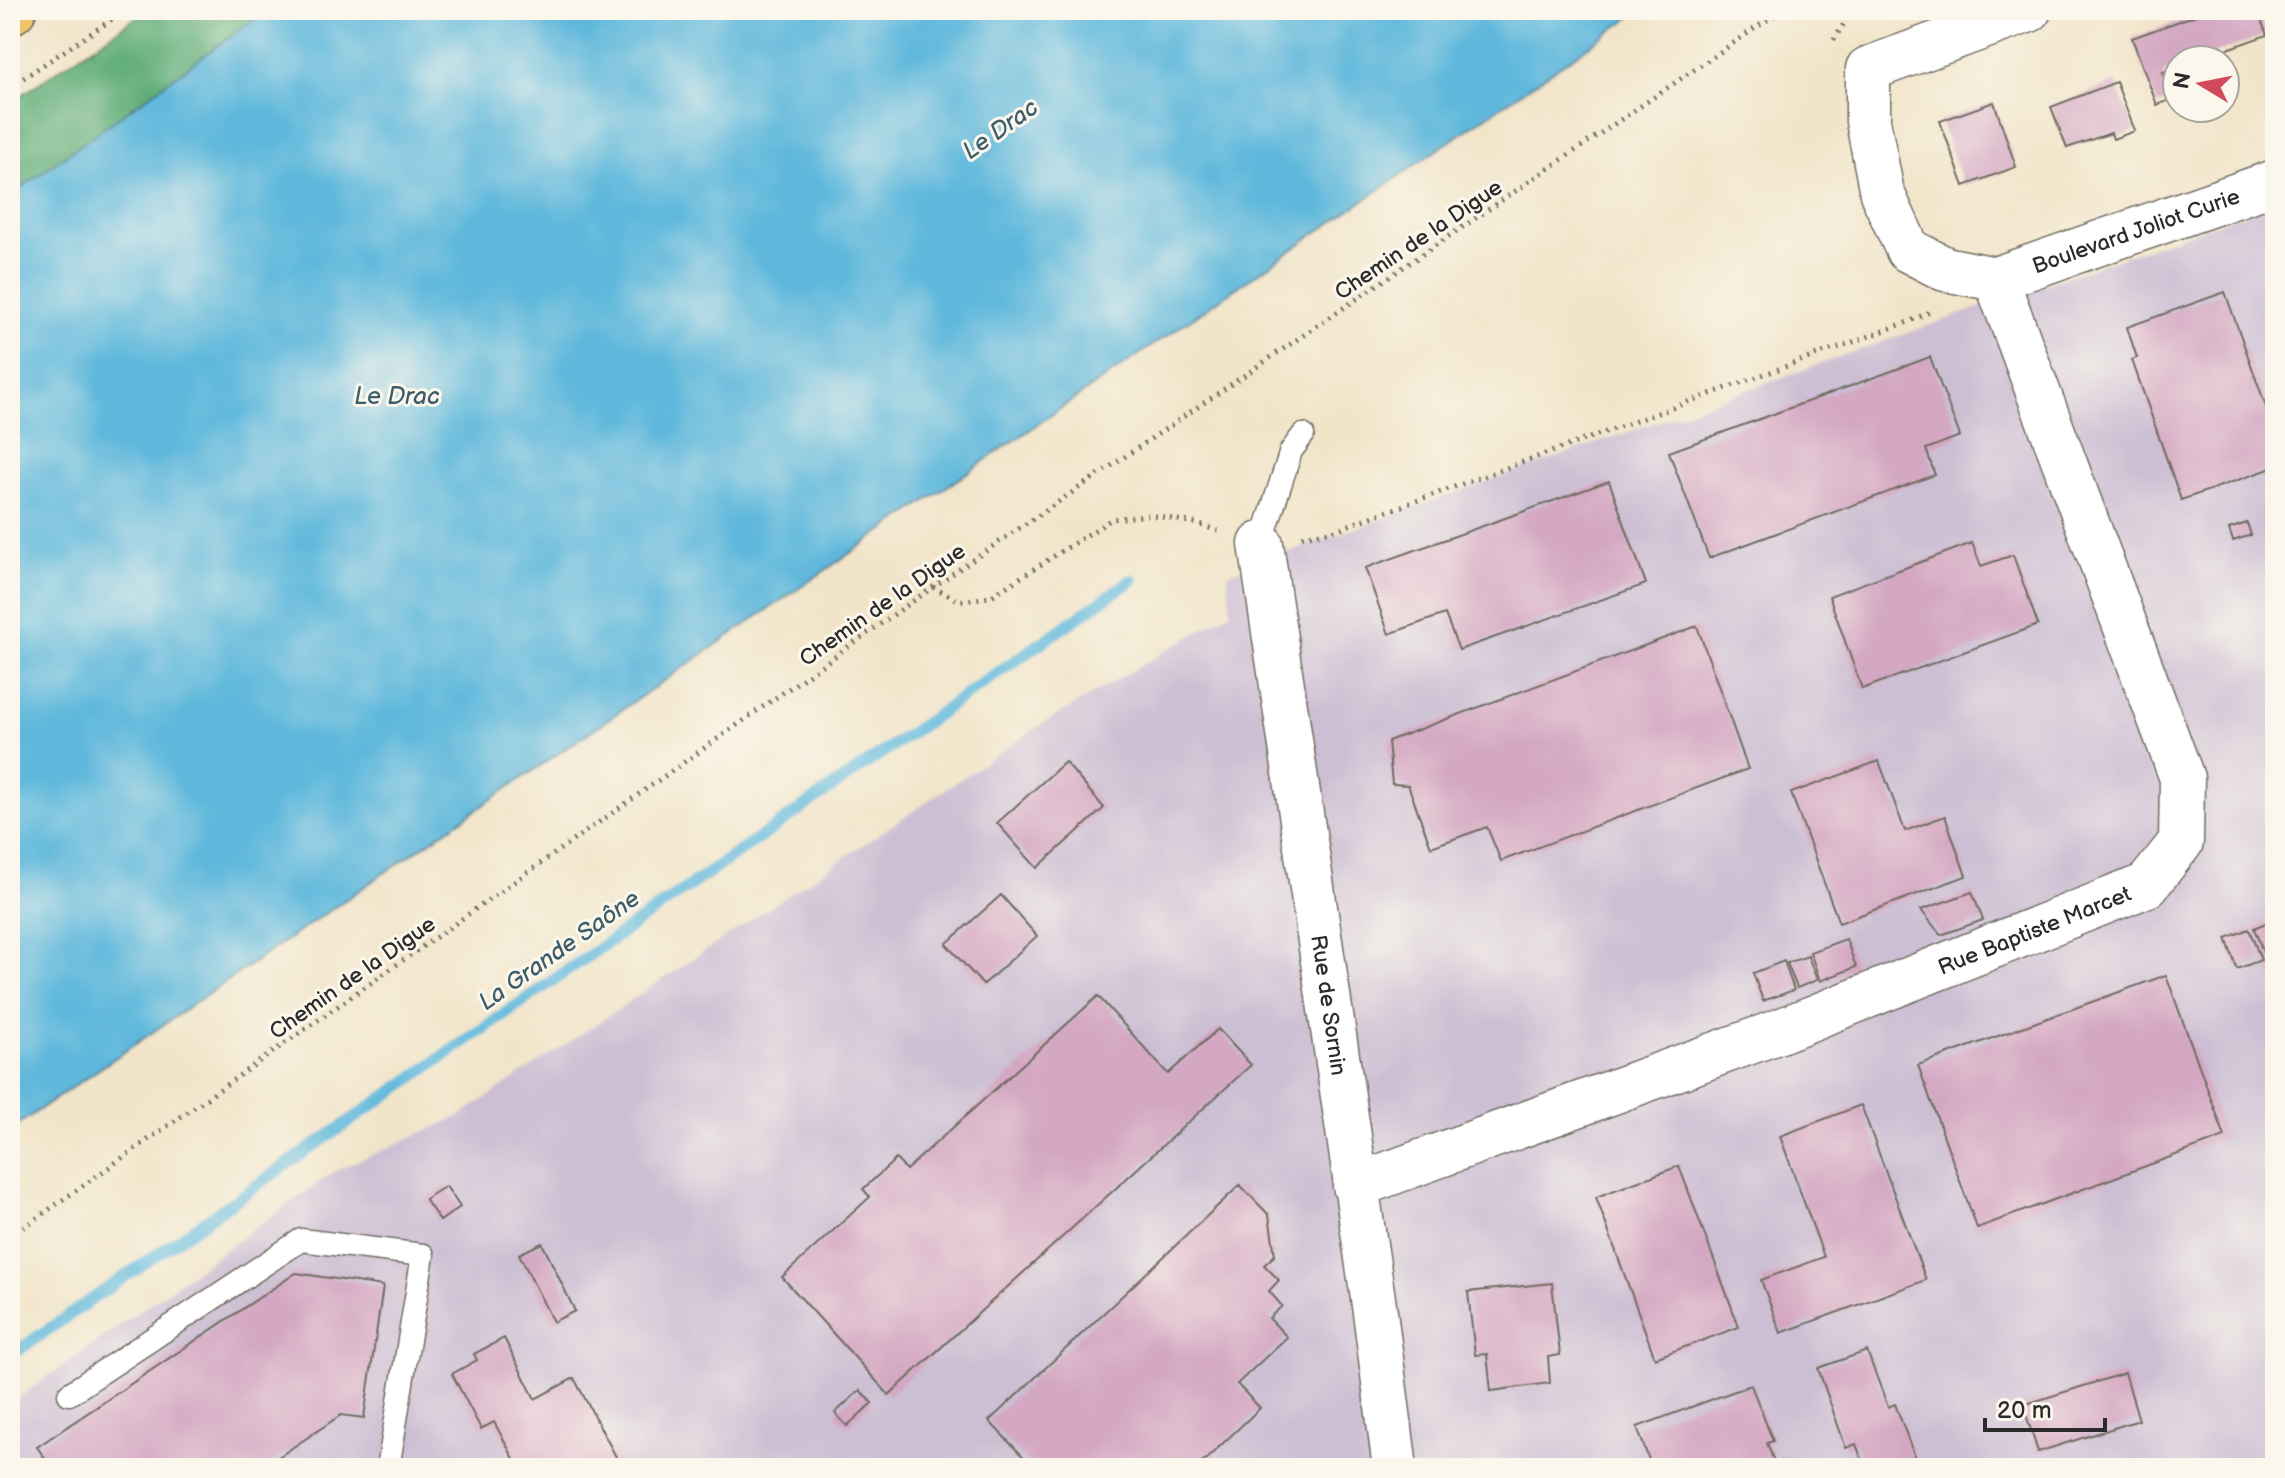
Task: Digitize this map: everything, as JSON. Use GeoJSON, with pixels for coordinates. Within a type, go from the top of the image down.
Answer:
{"type":"FeatureCollection","features":[{"type":"Feature","properties":{"kind":"street"},"geometry":{"type":"LineString","coordinates":[[1996,279],[1945,269],[1908,250],[1882,193],[1868,121],[1868,69],[2029,10]]}},
{"type":"Feature","properties":{"kind":"street","name":"Boulevard Joliot Curie"},"geometry":{"type":"LineString","coordinates":[[1996,279],[2275,182]]}},
{"type":"Feature","properties":{"kind":"street","name":"Rue Baptiste Marcet"},"geometry":{"type":"LineString","coordinates":[[1355,1186],[1777,1032],[2147,885],[2181,842],[2182,778],[1996,279]]}},
{"type":"Feature","properties":{"kind":"street","name":"Rue de Sornin"},"geometry":{"type":"LineString","coordinates":[[1261,544],[1375,1312],[1395,1468]]}},
{"type":"Feature","properties":{"kind":"lane"},"geometry":{"type":"LineString","coordinates":[[1261,544],[1291,451],[1303,435]]}},
{"type":"Feature","properties":{"kind":"lane"},"geometry":{"type":"LineString","coordinates":[[69,1394],[301,1240],[423,1255],[388,1468]]}},
{"type":"Feature","properties":{"kind":"path"},"geometry":{"type":"LineString","coordinates":[[10,87],[126,10]]}},
{"type":"Feature","properties":{"kind":"path","name":"Chemin de la Digue"},"geometry":{"type":"LineString","coordinates":[[10,1237],[933,587],[1782,10]]}},
{"type":"Feature","properties":{"kind":"path"},"geometry":{"type":"LineString","coordinates":[[933,587],[959,601],[990,597],[1112,519],[1151,515],[1194,523],[1261,544],[1333,531],[1908,322],[1933,310]]}},
{"type":"Feature","properties":{"kind":"shaded area"},"geometry":{"type":"Polygon","coordinates":[[[2275,203],[2275,1468],[10,1468],[10,1404],[335,1171],[458,1117],[1041,725],[1231,612],[1227,574],[2275,203]]]}},
{"type":"Feature","properties":{"kind":"green space"},"geometry":{"type":"Polygon","coordinates":[[[147,10],[267,10],[10,196],[10,103],[147,10]]]}},
{"type":"Feature","properties":{"kind":"water","name":"Le Drac"},"geometry":{"type":"Polygon","coordinates":[[[267,10],[1641,10],[10,1130],[10,196],[267,10]]]}},
{"type":"Feature","properties":{"kind":"building"},"geometry":{"type":"Polygon","coordinates":[[[2210,10],[2257,10],[2267,35],[2241,44],[2161,44],[2161,104],[2157,105],[2132,38],[2210,10]]]}},
{"type":"Feature","properties":{"kind":"building"},"geometry":{"type":"Polygon","coordinates":[[[2116,82],[2135,131],[2113,139],[2111,133],[2067,148],[2051,107],[2116,82]]]}},
{"type":"Feature","properties":{"kind":"building"},"geometry":{"type":"Polygon","coordinates":[[[1994,102],[2016,167],[1964,186],[1940,121],[1994,102]]]}},
{"type":"Feature","properties":{"kind":"building"},"geometry":{"type":"Polygon","coordinates":[[[2225,292],[2275,432],[2275,467],[2181,500],[2132,360],[2137,358],[2127,327],[2225,292]]]}},
{"type":"Feature","properties":{"kind":"building"},"geometry":{"type":"Polygon","coordinates":[[[1930,357],[1960,436],[1926,449],[1935,475],[1709,558],[1669,452],[1930,357]]]}},
{"type":"Feature","properties":{"kind":"building"},"geometry":{"type":"Polygon","coordinates":[[[1609,481],[1646,584],[1459,650],[1445,614],[1389,634],[1365,568],[1609,481]]]}},
{"type":"Feature","properties":{"kind":"building"},"geometry":{"type":"Polygon","coordinates":[[[2247,523],[2251,535],[2233,541],[2229,529],[2247,523]]]}},
{"type":"Feature","properties":{"kind":"building"},"geometry":{"type":"Polygon","coordinates":[[[1972,543],[1981,566],[2013,555],[2038,625],[1862,689],[1829,596],[1972,543]]]}},
{"type":"Feature","properties":{"kind":"building"},"geometry":{"type":"Polygon","coordinates":[[[1697,626],[1748,769],[1501,861],[1487,827],[1431,847],[1408,785],[1392,784],[1388,741],[1697,626]]]}},
{"type":"Feature","properties":{"kind":"building"},"geometry":{"type":"Polygon","coordinates":[[[1879,761],[1905,831],[1945,816],[1966,876],[1839,923],[1791,793],[1879,761]]]}},
{"type":"Feature","properties":{"kind":"building"},"geometry":{"type":"Polygon","coordinates":[[[1065,762],[1104,808],[1037,868],[997,823],[1065,762]]]}},
{"type":"Feature","properties":{"kind":"building"},"geometry":{"type":"Polygon","coordinates":[[[1972,892],[1983,920],[1941,935],[1921,910],[1972,892]]]}},
{"type":"Feature","properties":{"kind":"building"},"geometry":{"type":"Polygon","coordinates":[[[1001,895],[1037,936],[983,985],[946,944],[1001,895]]]}},
{"type":"Feature","properties":{"kind":"building"},"geometry":{"type":"Polygon","coordinates":[[[2275,919],[2275,983],[2254,928],[2275,919]]]}},
{"type":"Feature","properties":{"kind":"building"},"geometry":{"type":"Polygon","coordinates":[[[2249,929],[2261,960],[2237,969],[2226,938],[2249,929]]]}},
{"type":"Feature","properties":{"kind":"building"},"geometry":{"type":"Polygon","coordinates":[[[1846,939],[1856,967],[1820,981],[1810,952],[1846,939]]]}},
{"type":"Feature","properties":{"kind":"building"},"geometry":{"type":"Polygon","coordinates":[[[1808,956],[1817,980],[1797,988],[1787,963],[1808,956]]]}},
{"type":"Feature","properties":{"kind":"building"},"geometry":{"type":"Polygon","coordinates":[[[1784,961],[1794,990],[1763,1001],[1753,973],[1784,961]]]}},
{"type":"Feature","properties":{"kind":"building"},"geometry":{"type":"Polygon","coordinates":[[[2166,975],[2225,1137],[1977,1228],[1918,1065],[2166,975]]]}},
{"type":"Feature","properties":{"kind":"building"},"geometry":{"type":"Polygon","coordinates":[[[1098,996],[1168,1074],[1218,1029],[1251,1065],[889,1395],[782,1277],[870,1197],[863,1189],[896,1159],[906,1170],[1098,996]]]}},
{"type":"Feature","properties":{"kind":"building"},"geometry":{"type":"Polygon","coordinates":[[[1861,1105],[1926,1280],[1781,1333],[1761,1280],[1824,1257],[1780,1136],[1861,1105]]]}},
{"type":"Feature","properties":{"kind":"building"},"geometry":{"type":"Polygon","coordinates":[[[1679,1166],[1739,1327],[1655,1358],[1596,1197],[1679,1166]]]}},
{"type":"Feature","properties":{"kind":"building"},"geometry":{"type":"Polygon","coordinates":[[[1240,1185],[1269,1215],[1275,1255],[1264,1265],[1279,1280],[1269,1291],[1282,1306],[1269,1318],[1287,1337],[1237,1384],[1260,1408],[1197,1468],[1034,1468],[989,1421],[1240,1185]]]}},
{"type":"Feature","properties":{"kind":"building"},"geometry":{"type":"Polygon","coordinates":[[[446,1186],[460,1207],[440,1221],[425,1199],[446,1186]]]}},
{"type":"Feature","properties":{"kind":"building"},"geometry":{"type":"Polygon","coordinates":[[[542,1243],[575,1311],[553,1322],[519,1254],[542,1243]]]}},
{"type":"Feature","properties":{"kind":"building"},"geometry":{"type":"Polygon","coordinates":[[[296,1273],[383,1286],[364,1418],[341,1415],[262,1468],[52,1468],[37,1447],[296,1273]]]}},
{"type":"Feature","properties":{"kind":"building"},"geometry":{"type":"Polygon","coordinates":[[[1552,1283],[1560,1355],[1548,1357],[1550,1383],[1491,1391],[1487,1354],[1475,1355],[1468,1292],[1552,1283]]]}},
{"type":"Feature","properties":{"kind":"building"},"geometry":{"type":"Polygon","coordinates":[[[504,1338],[535,1399],[574,1378],[622,1468],[519,1468],[494,1422],[481,1429],[452,1374],[477,1360],[474,1354],[504,1338]]]}},
{"type":"Feature","properties":{"kind":"building"},"geometry":{"type":"Polygon","coordinates":[[[1867,1351],[1888,1407],[1895,1404],[1916,1460],[1893,1468],[1865,1468],[1856,1444],[1846,1448],[1818,1368],[1867,1351]]]}},
{"type":"Feature","properties":{"kind":"building"},"geometry":{"type":"Polygon","coordinates":[[[2125,1373],[2139,1420],[2038,1452],[2023,1405],[2125,1373]]]}},
{"type":"Feature","properties":{"kind":"building"},"geometry":{"type":"Polygon","coordinates":[[[1751,1385],[1773,1441],[1767,1443],[1775,1464],[1781,1461],[1783,1468],[1720,1468],[1717,1461],[1698,1468],[1652,1468],[1637,1427],[1751,1385]]]}},
{"type":"Feature","properties":{"kind":"building"},"geometry":{"type":"Polygon","coordinates":[[[860,1390],[872,1403],[847,1426],[835,1413],[860,1390]]]}},
{"type":"Feature","properties":{"kind":"waterway","name":"La Grande Saône"},"geometry":{"type":"LineString","coordinates":[[10,1356],[1132,580]]}}]}
